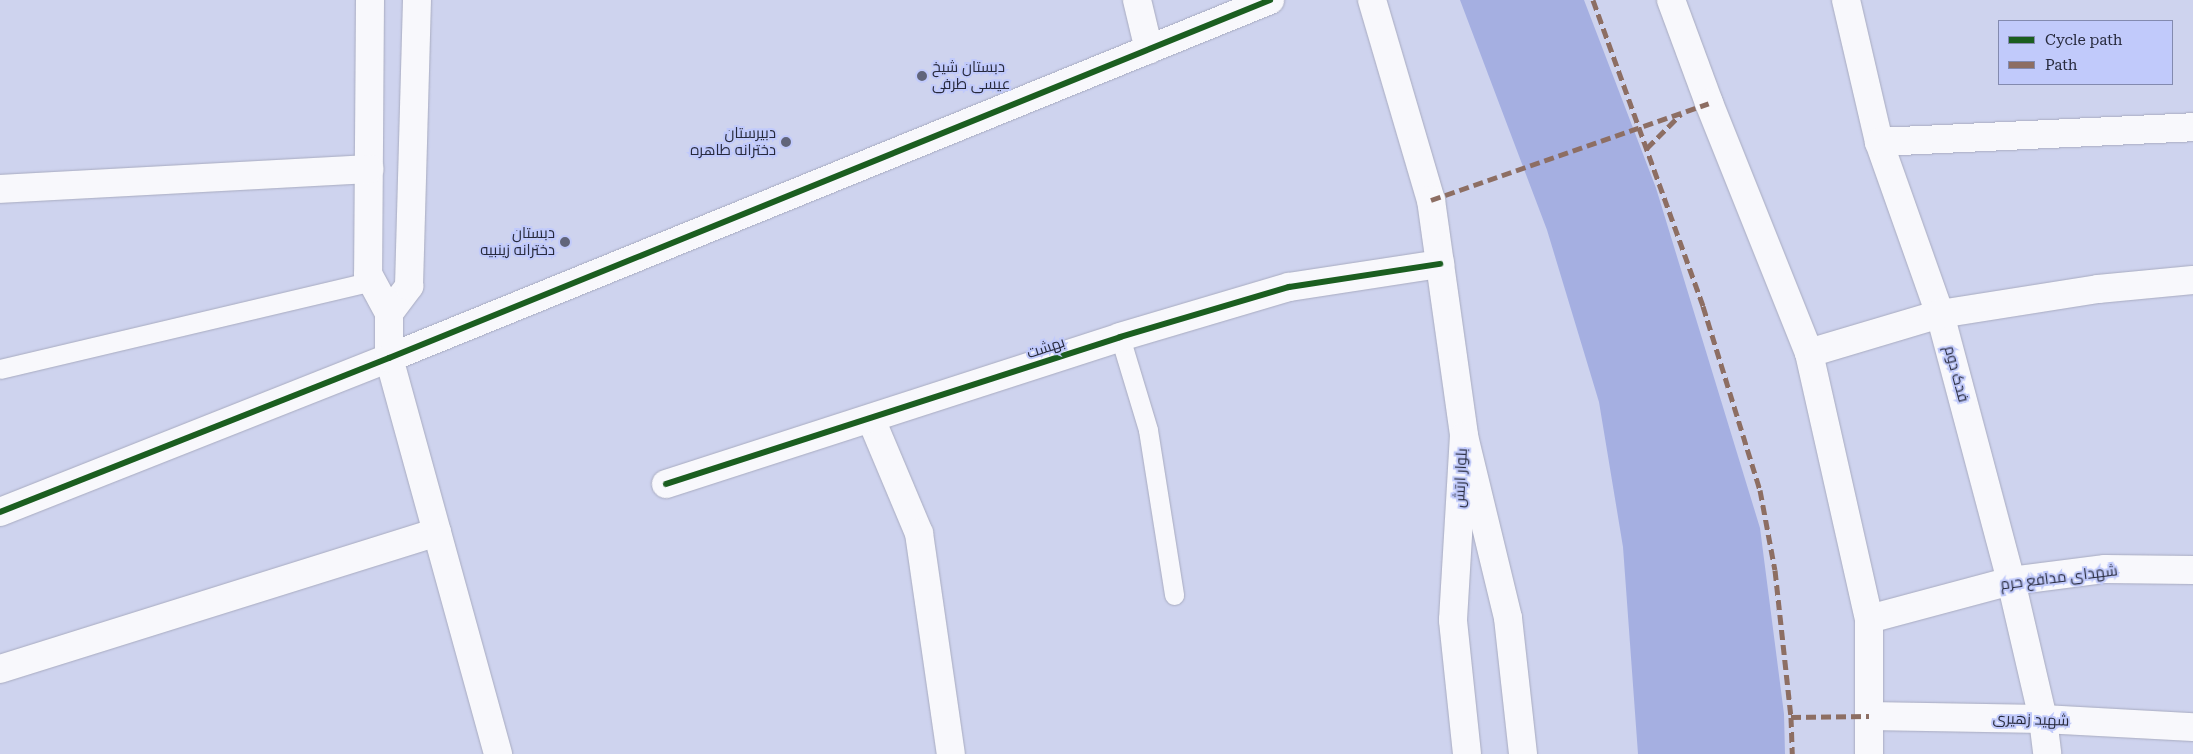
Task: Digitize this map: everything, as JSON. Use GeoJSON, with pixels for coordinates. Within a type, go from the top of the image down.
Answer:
{"type":"FeatureCollection","features":[{"type":"Feature","properties":{"kind":"street"},"geometry":{"type":"LineString","coordinates":[[370,0],[368,274],[389,313],[389,358],[498,754]]}},
{"type":"Feature","properties":{"kind":"street"},"geometry":{"type":"LineString","coordinates":[[389,313],[409,286],[417,0]]}},
{"type":"Feature","properties":{"kind":"street"},"geometry":{"type":"LineString","coordinates":[[1137,0],[1149,50]]}},
{"type":"Feature","properties":{"kind":"street"},"geometry":{"type":"LineString","coordinates":[[0,512],[389,358],[1270,0]]}},
{"type":"Feature","properties":{"kind":"street"},"geometry":{"type":"LineString","coordinates":[[1372,0],[1431,200],[1464,436]]}},
{"type":"Feature","properties":{"kind":"street"},"geometry":{"type":"LineString","coordinates":[[1671,0],[1709,103],[1809,353],[1869,620],[1869,754]]}},
{"type":"Feature","properties":{"kind":"street","name":"فدک دوم"},"geometry":{"type":"LineString","coordinates":[[1846,0],[1879,142],[1940,314],[2011,581],[2043,720],[2047,754]]}},
{"type":"Feature","properties":{"kind":"street"},"geometry":{"type":"LineString","coordinates":[[1879,142],[2193,127]]}},
{"type":"Feature","properties":{"kind":"street"},"geometry":{"type":"LineString","coordinates":[[0,189],[369,169]]}},
{"type":"Feature","properties":{"kind":"street","name":"بهشت"},"geometry":{"type":"LineString","coordinates":[[666,484],[1120,337],[1289,287],[1440,264]]}},
{"type":"Feature","properties":{"kind":"street"},"geometry":{"type":"LineString","coordinates":[[1809,353],[1940,314],[2098,289],[2193,280]]}},
{"type":"Feature","properties":{"kind":"street"},"geometry":{"type":"LineString","coordinates":[[871,419],[919,533],[951,754]]}},
{"type":"Feature","properties":{"kind":"street","name":"بلوار ارتش"},"geometry":{"type":"LineString","coordinates":[[1464,436],[1453,620],[1467,754]]}},
{"type":"Feature","properties":{"kind":"street","name":"بلوار ارتش"},"geometry":{"type":"LineString","coordinates":[[1464,436],[1508,618],[1523,754]]}},
{"type":"Feature","properties":{"kind":"street"},"geometry":{"type":"LineString","coordinates":[[0,670],[437,532]]}},
{"type":"Feature","properties":{"kind":"street","name":"شهدای مدافع حرم"},"geometry":{"type":"LineString","coordinates":[[1869,620],[2011,581],[2105,570],[2193,570]]}},
{"type":"Feature","properties":{"kind":"street","name":"شهید زهیری"},"geometry":{"type":"LineString","coordinates":[[1869,716],[2043,720],[2193,727]]}},
{"type":"Feature","properties":{"kind":"lane"},"geometry":{"type":"LineString","coordinates":[[0,369],[372,281]]}},
{"type":"Feature","properties":{"kind":"lane"},"geometry":{"type":"LineString","coordinates":[[1120,337],[1148,430],[1174,595]]}},
{"type":"Feature","properties":{"kind":"water"},"geometry":{"type":"Polygon","coordinates":[[[1460,0],[1584,0],[1656,188],[1760,528],[1784,714],[1785,754],[1638,754],[1623,547],[1599,402],[1547,230],[1460,0]]]}},
{"type":"Feature","properties":{"kind":"marked path"},"geometry":{"type":"LineString","coordinates":[[1593,0],[1703,306],[1760,490],[1775,570],[1791,717],[1792,754]]}},
{"type":"Feature","properties":{"kind":"marked path"},"geometry":{"type":"LineString","coordinates":[[1431,200],[1709,103]]}},
{"type":"Feature","properties":{"kind":"marked path"},"geometry":{"type":"LineString","coordinates":[[1647,148],[1681,114]]}},
{"type":"Feature","properties":{"kind":"marked path"},"geometry":{"type":"LineString","coordinates":[[1791,717],[1869,716]]}},
{"type":"Feature","properties":{"kind":"cycle path"},"geometry":{"type":"LineString","coordinates":[[0,512],[389,358],[1270,0]]}},
{"type":"Feature","properties":{"kind":"cycle path"},"geometry":{"type":"LineString","coordinates":[[666,484],[1120,337],[1289,287],[1440,264]]}},
{"type":"Feature","properties":{"kind":"place","name":"دبستان شیخ عیسی طرفی"},"geometry":{"type":"Point","coordinates":[922,76]}},
{"type":"Feature","properties":{"kind":"place","name":"دبیرستان دخترانه طاهره"},"geometry":{"type":"Point","coordinates":[786,142]}},
{"type":"Feature","properties":{"kind":"place","name":"دبستان دخترانه زینبیه"},"geometry":{"type":"Point","coordinates":[565,242]}}]}
